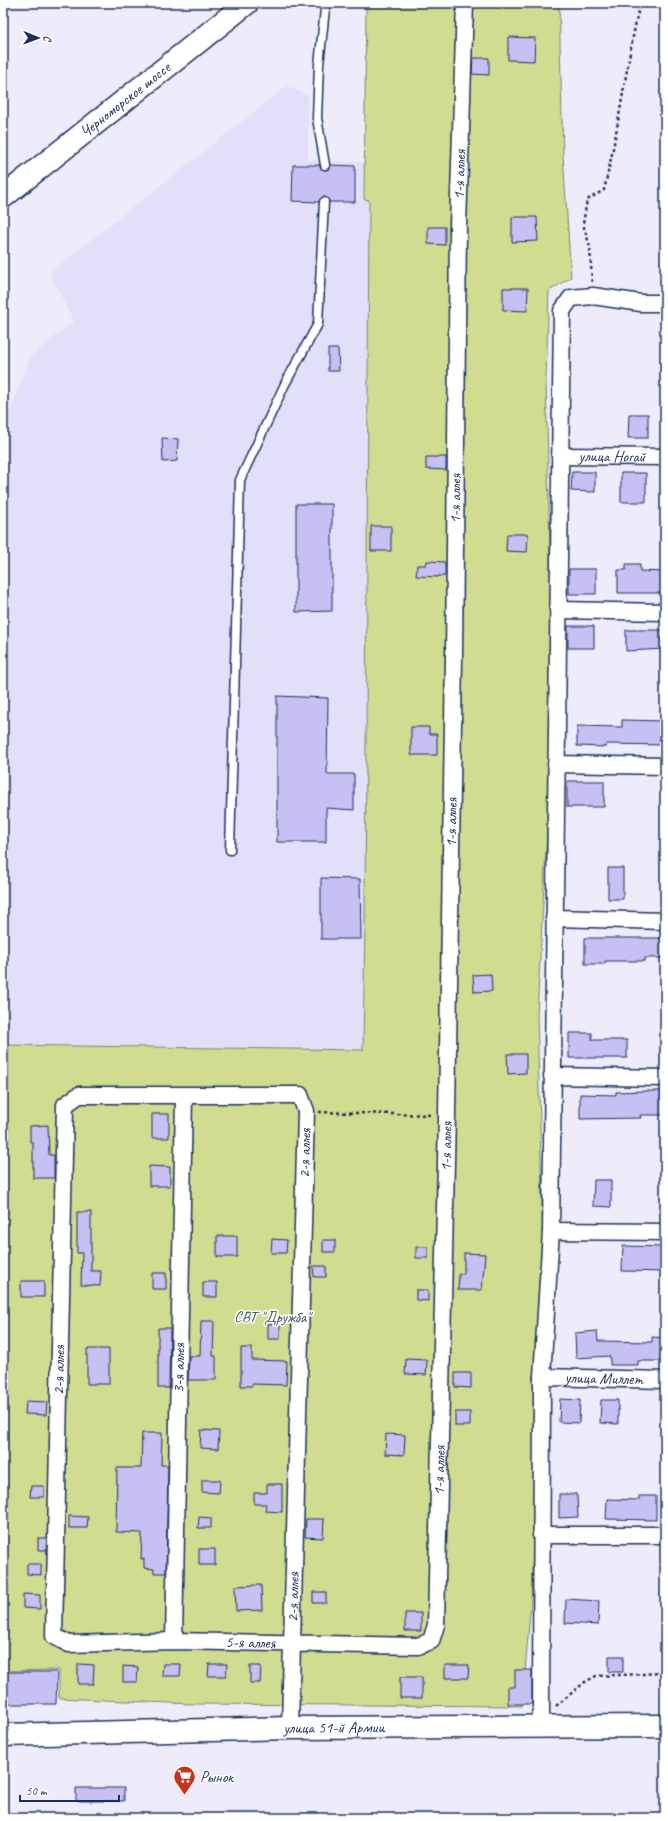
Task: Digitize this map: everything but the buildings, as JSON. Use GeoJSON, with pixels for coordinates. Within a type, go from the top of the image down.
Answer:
{"type":"FeatureCollection","features":[{"type":"Feature","properties":{"kind":"main road","name":"Черноморское шоссе"},"geometry":{"type":"LineString","coordinates":[[3,197],[247,3]]}},
{"type":"Feature","properties":{"kind":"main road","name":"улица 51-й Армии"},"geometry":{"type":"LineString","coordinates":[[3,1735],[290,1728],[541,1718],[665,1726]]}},
{"type":"Feature","properties":{"kind":"street","name":"1-я аллея"},"geometry":{"type":"LineString","coordinates":[[431,1641],[436,1625],[447,1115],[458,227],[465,3]]}},
{"type":"Feature","properties":{"kind":"street"},"geometry":{"type":"LineString","coordinates":[[541,1718],[542,1376],[551,1231],[562,311],[571,298],[593,296],[641,303],[665,303]]}},
{"type":"Feature","properties":{"kind":"street","name":"улица Ногай"},"geometry":{"type":"LineString","coordinates":[[560,456],[665,457]]}},
{"type":"Feature","properties":{"kind":"street"},"geometry":{"type":"LineString","coordinates":[[558,610],[665,612]]}},
{"type":"Feature","properties":{"kind":"street"},"geometry":{"type":"LineString","coordinates":[[556,764],[665,766]]}},
{"type":"Feature","properties":{"kind":"street"},"geometry":{"type":"LineString","coordinates":[[554,918],[665,921]]}},
{"type":"Feature","properties":{"kind":"street"},"geometry":{"type":"LineString","coordinates":[[552,1076],[665,1078]]}},
{"type":"Feature","properties":{"kind":"street","name":"2-я аллея"},"geometry":{"type":"LineString","coordinates":[[69,1644],[54,1636],[53,1621],[66,1105],[79,1094],[184,1096],[300,1095],[306,1111],[290,1728]]}},
{"type":"Feature","properties":{"kind":"street","name":"3-я аллея"},"geometry":{"type":"LineString","coordinates":[[174,1641],[184,1096]]}},
{"type":"Feature","properties":{"kind":"street"},"geometry":{"type":"LineString","coordinates":[[551,1231],[665,1232]]}},
{"type":"Feature","properties":{"kind":"street","name":"улица Миллет"},"geometry":{"type":"LineString","coordinates":[[542,1376],[665,1380]]}},
{"type":"Feature","properties":{"kind":"street"},"geometry":{"type":"LineString","coordinates":[[541,1535],[665,1535]]}},
{"type":"Feature","properties":{"kind":"street","name":"5-я аллея"},"geometry":{"type":"LineString","coordinates":[[69,1644],[174,1641],[418,1646],[431,1641]]}},
{"type":"Feature","properties":{"kind":"lane"},"geometry":{"type":"LineString","coordinates":[[324,3],[325,9],[317,118],[325,165]]}},
{"type":"Feature","properties":{"kind":"lane"},"geometry":{"type":"LineString","coordinates":[[230,850],[240,480],[285,384],[318,324],[324,202]]}},
{"type":"Feature","properties":{"kind":"path"},"geometry":{"type":"LineString","coordinates":[[593,296],[590,247],[583,224],[587,200],[604,190],[613,151],[621,99],[640,3]]}},
{"type":"Feature","properties":{"kind":"path"},"geometry":{"type":"LineString","coordinates":[[306,1111],[447,1115]]}},
{"type":"Feature","properties":{"kind":"path"},"geometry":{"type":"LineString","coordinates":[[541,1718],[584,1682],[596,1676],[665,1673]]}},
{"type":"Feature","properties":{"kind":"shaded area"},"geometry":{"type":"Polygon","coordinates":[[[287,86],[308,95],[308,160],[365,162],[364,199],[369,200],[363,1050],[3,1045],[5,765],[3,765],[3,421],[6,421],[31,356],[74,321],[49,273],[287,86]]]}},
{"type":"Feature","properties":{"kind":"green space","name":"СВТ \"Дружба\""},"geometry":{"type":"Polygon","coordinates":[[[366,3],[559,3],[563,155],[571,277],[549,291],[546,379],[551,600],[549,793],[537,1014],[543,1238],[531,1601],[522,1706],[192,1704],[59,1698],[59,1670],[3,1671],[3,1045],[363,1050],[369,200],[364,199],[366,3]]]}},
{"type":"Feature","properties":{"kind":"place","name":"Рынок"},"geometry":{"type":"Point","coordinates":[185,1796]}}]}
